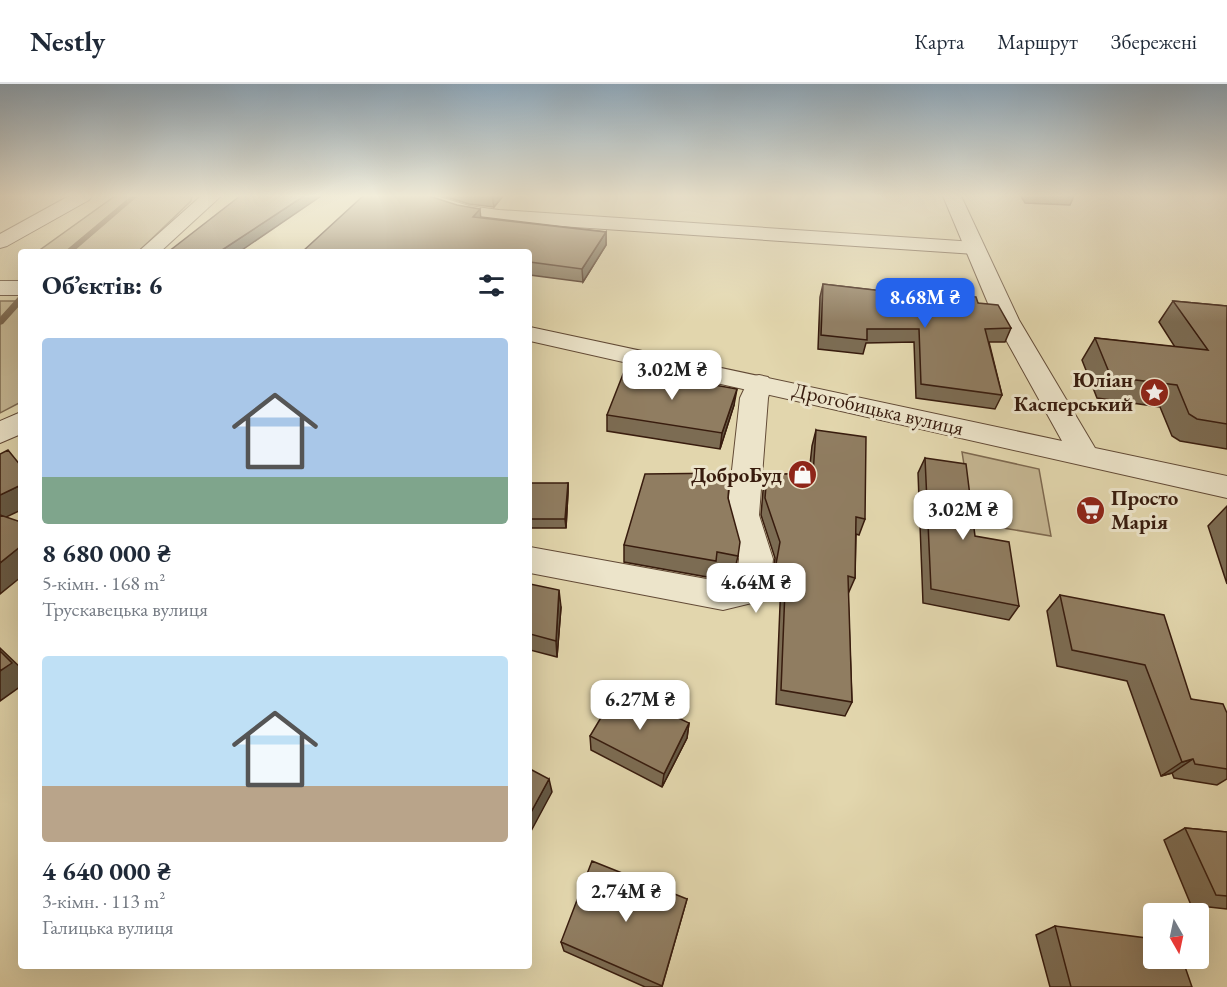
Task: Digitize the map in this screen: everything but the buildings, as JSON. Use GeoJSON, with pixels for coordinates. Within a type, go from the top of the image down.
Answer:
{"type":"FeatureCollection","features":[{"type":"Feature","properties":{"kind":"street"},"geometry":{"type":"LineString","coordinates":[[151,249],[164,238]]}},
{"type":"Feature","properties":{"kind":"street"},"geometry":{"type":"LineString","coordinates":[[828,238],[975,248]]}},
{"type":"Feature","properties":{"kind":"street"},"geometry":{"type":"LineString","coordinates":[[971,238],[1007,320],[1085,456]]}},
{"type":"Feature","properties":{"kind":"street"},"geometry":{"type":"LineString","coordinates":[[0,288],[18,288]]}},
{"type":"Feature","properties":{"kind":"street","name":"Дрогобицька вулиця"},"geometry":{"type":"LineString","coordinates":[[532,334],[1227,486]]}},
{"type":"Feature","properties":{"kind":"street"},"geometry":{"type":"LineString","coordinates":[[532,560],[723,596],[743,591],[754,577],[756,559],[742,515],[754,398],[759,383]]}},
{"type":"Feature","properties":{"kind":"street"},"geometry":{"type":"LineString","coordinates":[[18,423],[0,436],[18,447]]}},
{"type":"Feature","properties":{"kind":"shaded area"},"geometry":{"type":"Polygon","coordinates":[[[56,238],[152,238],[141,249],[41,249],[56,238]]]}},
{"type":"Feature","properties":{"kind":"shaded area"},"geometry":{"type":"Polygon","coordinates":[[[0,301],[18,301],[18,404],[0,413],[0,301]]]}},
{"type":"Feature","properties":{"kind":"shaded area"},"geometry":{"type":"Polygon","coordinates":[[[962,452],[1039,469],[1051,536],[932,516],[969,496],[962,452]]]}},
{"type":"Feature","properties":{"kind":"waterway"},"geometry":{"type":"LineString","coordinates":[[72,249],[85,238]]}},
{"type":"Feature","properties":{"kind":"waterway"},"geometry":{"type":"LineString","coordinates":[[0,322],[18,302]]}},
{"type":"Feature","properties":{"kind":"place","name":"Юліан Касперський"},"geometry":{"type":"Point","coordinates":[1154,392]}},
{"type":"Feature","properties":{"kind":"place","name":"ДоброБуд"},"geometry":{"type":"Point","coordinates":[803,475]}},
{"type":"Feature","properties":{"kind":"place","name":"Просто Марія"},"geometry":{"type":"Point","coordinates":[1090,510]}}]}
